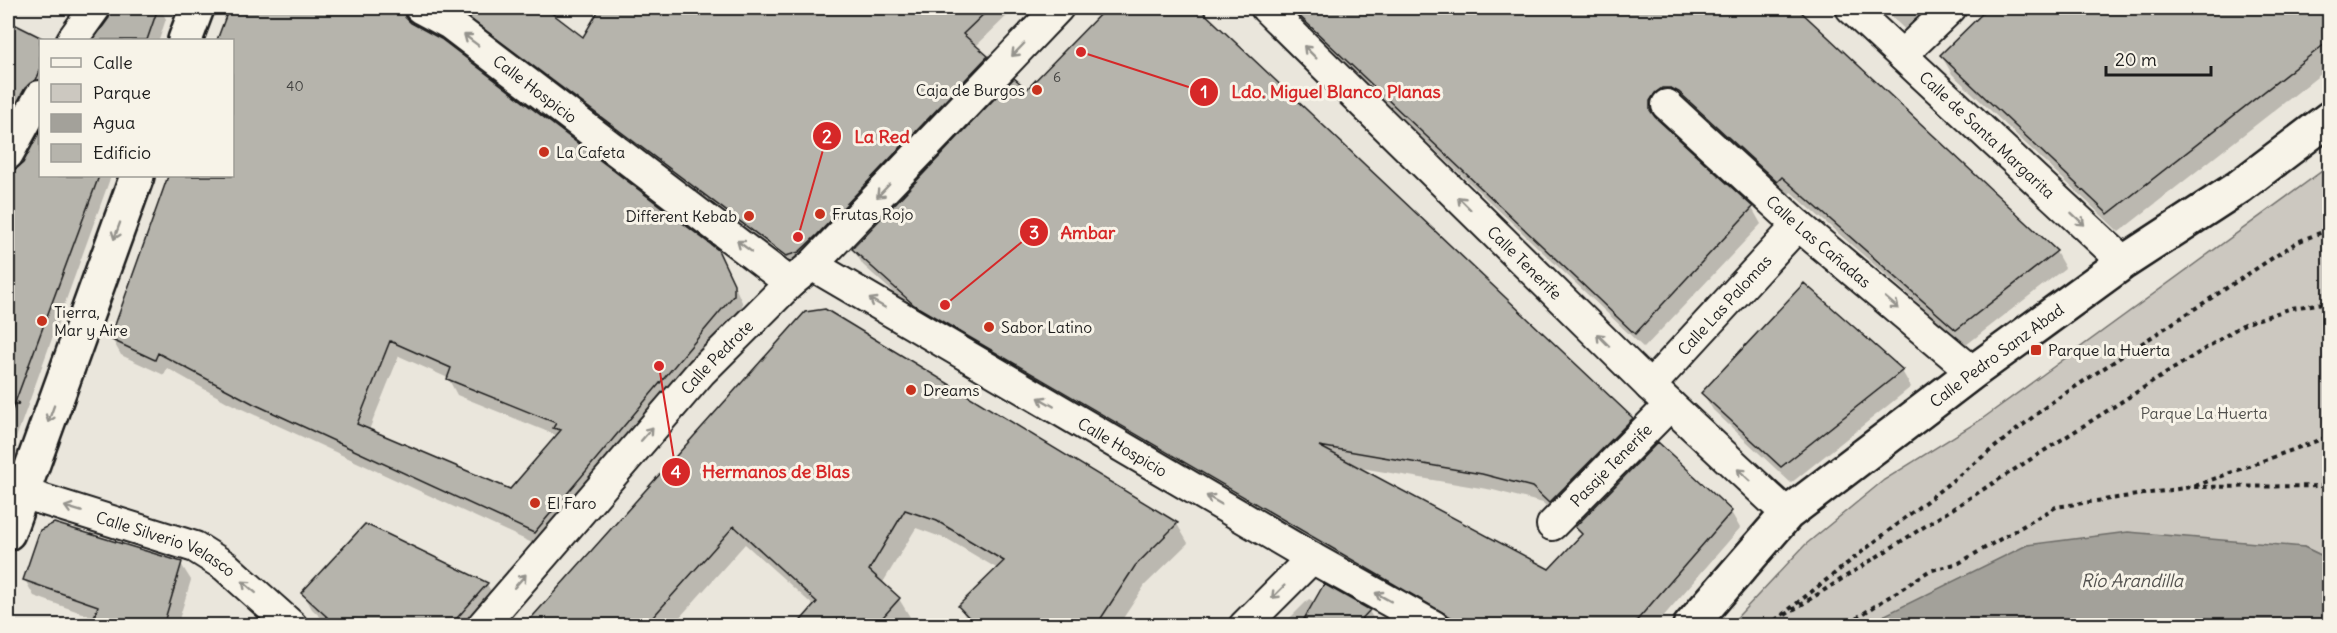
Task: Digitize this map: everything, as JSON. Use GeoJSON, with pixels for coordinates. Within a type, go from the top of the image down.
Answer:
{"type":"FeatureCollection","features":[{"type":"Feature","properties":{"kind":"street"},"geometry":{"type":"LineString","coordinates":[[73,39],[95,8]]}},
{"type":"Feature","properties":{"kind":"street"},"geometry":{"type":"LineString","coordinates":[[185,39],[197,8]]}},
{"type":"Feature","properties":{"kind":"street","name":"Calle Hospicio"},"geometry":{"type":"LineString","coordinates":[[420,8],[450,24],[801,274],[1434,626]]}},
{"type":"Feature","properties":{"kind":"street","name":"Calle Pedrote"},"geometry":{"type":"LineString","coordinates":[[482,626],[701,372],[801,274],[1058,8]]}},
{"type":"Feature","properties":{"kind":"street","name":"Calle Tenerife"},"geometry":{"type":"LineString","coordinates":[[1266,8],[1660,395],[1787,514]]}},
{"type":"Feature","properties":{"kind":"street","name":"Calle de Santa Margarita"},"geometry":{"type":"LineString","coordinates":[[1851,8],[2124,262]]}},
{"type":"Feature","properties":{"kind":"street"},"geometry":{"type":"LineString","coordinates":[[1902,55],[1951,8]]}},
{"type":"Feature","properties":{"kind":"street"},"geometry":{"type":"LineString","coordinates":[[8,154],[39,98]]}},
{"type":"Feature","properties":{"kind":"street","name":"Calle Las Cañadas"},"geometry":{"type":"LineString","coordinates":[[1667,105],[1798,225],[1973,372]]}},
{"type":"Feature","properties":{"kind":"street","name":"Calle Pedro Sanz Abad"},"geometry":{"type":"LineString","coordinates":[[1690,626],[1787,514],[1973,372],[2124,262],[2239,187],[2330,118]]}},
{"type":"Feature","properties":{"kind":"street"},"geometry":{"type":"LineString","coordinates":[[8,533],[137,177]]}},
{"type":"Feature","properties":{"kind":"street","name":"Calle Las Palomas"},"geometry":{"type":"LineString","coordinates":[[1660,395],[1798,225]]}},
{"type":"Feature","properties":{"kind":"street","name":"Pasaje Tenerife"},"geometry":{"type":"LineString","coordinates":[[1552,525],[1660,395]]}},
{"type":"Feature","properties":{"kind":"street","name":"Calle Silverio Velasco"},"geometry":{"type":"LineString","coordinates":[[22,493],[202,550],[225,566],[292,626]]}},
{"type":"Feature","properties":{"kind":"street"},"geometry":{"type":"LineString","coordinates":[[1245,626],[1312,558]]}},
{"type":"Feature","properties":{"kind":"path"},"geometry":{"type":"LineString","coordinates":[[1768,626],[2052,402],[2298,242],[2330,229]]}},
{"type":"Feature","properties":{"kind":"path"},"geometry":{"type":"LineString","coordinates":[[1768,626],[2244,324],[2292,308],[2330,302]]}},
{"type":"Feature","properties":{"kind":"path"},"geometry":{"type":"LineString","coordinates":[[2191,487],[2330,436]]}},
{"type":"Feature","properties":{"kind":"path"},"geometry":{"type":"LineString","coordinates":[[1852,626],[1858,617],[1929,571],[1959,563],[2056,507],[2191,487],[2330,486]]}},
{"type":"Feature","properties":{"kind":"green space","name":"Parque La Huerta"},"geometry":{"type":"Polygon","coordinates":[[[2329,166],[2329,559],[2304,547],[1885,615],[1875,625],[1729,626],[1805,545],[1884,480],[1982,419],[2329,166]]]}},
{"type":"Feature","properties":{"kind":"water","name":"Río Arandilla"},"geometry":{"type":"Polygon","coordinates":[[[2128,532],[2304,547],[2329,559],[2329,625],[1875,625],[1885,615],[2027,545],[2128,532]]]}},
{"type":"Feature","properties":{"kind":"building"},"geometry":{"type":"Polygon","coordinates":[[[112,8],[158,8],[147,39],[94,39],[109,18],[112,8]]]}},
{"type":"Feature","properties":{"kind":"building"},"geometry":{"type":"Polygon","coordinates":[[[229,8],[403,8],[405,17],[411,23],[441,39],[718,250],[734,284],[734,295],[534,533],[254,404],[158,353],[155,360],[110,339],[168,177],[234,177],[234,39],[217,39],[229,8]],[[390,341],[357,424],[510,489],[561,430],[553,428],[556,423],[447,379],[451,368],[390,341]]]}},
{"type":"Feature","properties":{"kind":"building"},"geometry":{"type":"Polygon","coordinates":[[[456,8],[545,8],[583,37],[600,8],[990,8],[963,34],[988,56],[817,235],[799,252],[786,256],[456,8]]]}},
{"type":"Feature","properties":{"kind":"building"},"geometry":{"type":"Polygon","coordinates":[[[1106,8],[1199,8],[1633,418],[1549,503],[1532,487],[1482,474],[1319,446],[1549,569],[1582,534],[1575,527],[1658,442],[1732,511],[1632,626],[1466,626],[914,305],[852,249],[1014,78],[1027,89],[1106,8]]]}},
{"type":"Feature","properties":{"kind":"building"},"geometry":{"type":"Polygon","coordinates":[[[1291,8],[1797,8],[2057,251],[1956,330],[1782,177],[1777,182],[1679,92],[1671,88],[1662,88],[1650,101],[1650,110],[1655,117],[1753,207],[1635,334],[1291,8]]]}},
{"type":"Feature","properties":{"kind":"building"},"geometry":{"type":"Polygon","coordinates":[[[1988,8],[2330,8],[2330,40],[2108,214],[1940,55],[1988,8]]]}},
{"type":"Feature","properties":{"kind":"building"},"geometry":{"type":"Polygon","coordinates":[[[8,21],[44,39],[39,39],[39,73],[36,80],[25,88],[8,119],[8,21]]]}},
{"type":"Feature","properties":{"kind":"building"},"geometry":{"type":"Polygon","coordinates":[[[39,133],[39,177],[99,177],[10,416],[8,416],[8,171],[16,169],[23,163],[39,133]]]}},
{"type":"Feature","properties":{"kind":"building"},"geometry":{"type":"Polygon","coordinates":[[[1804,283],[1903,370],[1781,467],[1701,393],[1804,283]]]}},
{"type":"Feature","properties":{"kind":"building"},"geometry":{"type":"Polygon","coordinates":[[[825,309],[1178,523],[1135,566],[1096,626],[977,626],[958,606],[1004,561],[937,521],[905,510],[869,570],[900,598],[875,626],[796,626],[817,602],[734,526],[645,626],[524,626],[805,312],[825,309]]]}},
{"type":"Feature","properties":{"kind":"building"},"geometry":{"type":"Polygon","coordinates":[[[54,523],[182,562],[163,626],[91,626],[98,606],[23,580],[40,530],[54,523]]]}},
{"type":"Feature","properties":{"kind":"building"},"geometry":{"type":"Polygon","coordinates":[[[365,524],[488,583],[450,626],[337,626],[301,593],[365,524]]]}},
{"type":"Feature","properties":{"kind":"building"},"geometry":{"type":"Polygon","coordinates":[[[1324,584],[1370,610],[1355,626],[1300,626],[1324,584]]]}},
{"type":"Feature","properties":{"kind":"place","name":"Ldo. Miguel Blanco Planas"},"geometry":{"type":"Point","coordinates":[1081,52]}},
{"type":"Feature","properties":{"kind":"place","name":"Caja de Burgos"},"geometry":{"type":"Point","coordinates":[1037,90]}},
{"type":"Feature","properties":{"kind":"place","name":"La Cafeta"},"geometry":{"type":"Point","coordinates":[544,152]}},
{"type":"Feature","properties":{"kind":"place","name":"Frutas Rojo"},"geometry":{"type":"Point","coordinates":[820,214]}},
{"type":"Feature","properties":{"kind":"place","name":"Different Kebab"},"geometry":{"type":"Point","coordinates":[749,216]}},
{"type":"Feature","properties":{"kind":"place","name":"La Red"},"geometry":{"type":"Point","coordinates":[798,237]}},
{"type":"Feature","properties":{"kind":"place","name":"Ambar"},"geometry":{"type":"Point","coordinates":[945,305]}},
{"type":"Feature","properties":{"kind":"place","name":"Tierra, Mar y Aire"},"geometry":{"type":"Point","coordinates":[42,321]}},
{"type":"Feature","properties":{"kind":"place","name":"Sabor Latino"},"geometry":{"type":"Point","coordinates":[989,327]}},
{"type":"Feature","properties":{"kind":"place","name":"Parque la Huerta"},"geometry":{"type":"Point","coordinates":[2036,350]}},
{"type":"Feature","properties":{"kind":"place","name":"Hermanos de Blas"},"geometry":{"type":"Point","coordinates":[659,366]}},
{"type":"Feature","properties":{"kind":"place","name":"Dreams"},"geometry":{"type":"Point","coordinates":[911,390]}},
{"type":"Feature","properties":{"kind":"place","name":"El Faro"},"geometry":{"type":"Point","coordinates":[535,503]}}]}
